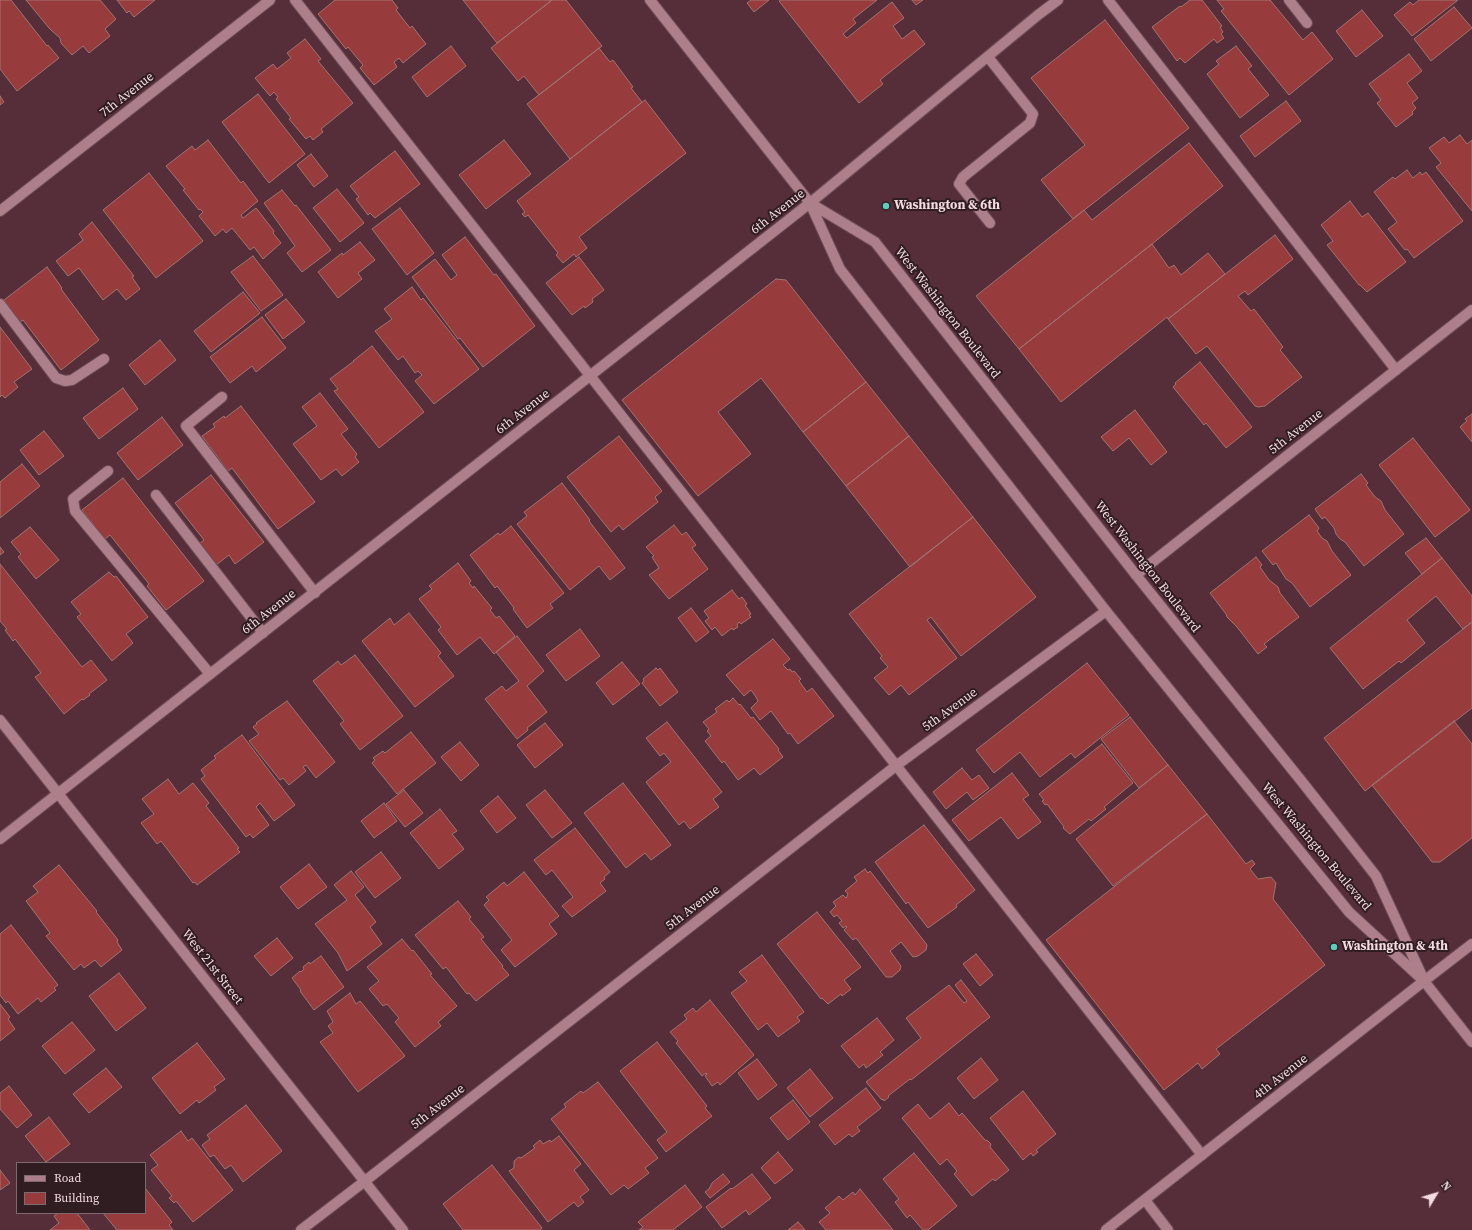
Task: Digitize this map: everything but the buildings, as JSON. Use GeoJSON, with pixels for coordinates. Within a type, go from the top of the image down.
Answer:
{"type":"FeatureCollection","features":[{"type":"Feature","properties":{"kind":"street","name":"7th Avenue"},"geometry":{"type":"LineString","coordinates":[[0,211],[270,0]]}},
{"type":"Feature","properties":{"kind":"street"},"geometry":{"type":"LineString","coordinates":[[295,0],[1202,1155]]}},
{"type":"Feature","properties":{"kind":"street","name":"West Washington Boulevard"},"geometry":{"type":"LineString","coordinates":[[650,0],[810,203],[840,269],[1106,611],[1349,912],[1424,981],[1472,1042]]}},
{"type":"Feature","properties":{"kind":"street","name":"6th Avenue"},"geometry":{"type":"LineString","coordinates":[[0,839],[810,203],[1058,0]]}},
{"type":"Feature","properties":{"kind":"street"},"geometry":{"type":"LineString","coordinates":[[1108,0],[1396,370]]}},
{"type":"Feature","properties":{"kind":"street"},"geometry":{"type":"LineString","coordinates":[[1289,0],[1307,23]]}},
{"type":"Feature","properties":{"kind":"street"},"geometry":{"type":"LineString","coordinates":[[988,57],[1033,114],[1030,123],[963,178],[959,184],[990,223]]}},
{"type":"Feature","properties":{"kind":"street","name":"West Washington Boulevard"},"geometry":{"type":"LineString","coordinates":[[810,203],[875,242],[1136,575],[1303,783],[1376,876],[1424,981]]}},
{"type":"Feature","properties":{"kind":"street"},"geometry":{"type":"LineString","coordinates":[[0,304],[56,378],[65,381],[72,380],[104,359]]}},
{"type":"Feature","properties":{"kind":"street","name":"5th Avenue"},"geometry":{"type":"LineString","coordinates":[[1136,575],[1472,310]]}},
{"type":"Feature","properties":{"kind":"street"},"geometry":{"type":"LineString","coordinates":[[222,397],[186,426],[315,593]]}},
{"type":"Feature","properties":{"kind":"street"},"geometry":{"type":"LineString","coordinates":[[108,471],[73,499],[75,511],[210,674]]}},
{"type":"Feature","properties":{"kind":"street"},"geometry":{"type":"LineString","coordinates":[[156,495],[263,633]]}},
{"type":"Feature","properties":{"kind":"street","name":"5th Avenue"},"geometry":{"type":"LineString","coordinates":[[301,1230],[897,765],[1106,611]]}},
{"type":"Feature","properties":{"kind":"street","name":"West 21st Street"},"geometry":{"type":"LineString","coordinates":[[0,720],[403,1230]]}},
{"type":"Feature","properties":{"kind":"street","name":"4th Avenue"},"geometry":{"type":"LineString","coordinates":[[1106,1230],[1472,944]]}},
{"type":"Feature","properties":{"kind":"street"},"geometry":{"type":"LineString","coordinates":[[1145,1200],[1168,1230]]}},
{"type":"Feature","properties":{"kind":"place","name":"Washington & 6th"},"geometry":{"type":"Point","coordinates":[886,206]}},
{"type":"Feature","properties":{"kind":"place","name":"Washington & 4th"},"geometry":{"type":"Point","coordinates":[1334,947]}}]}
